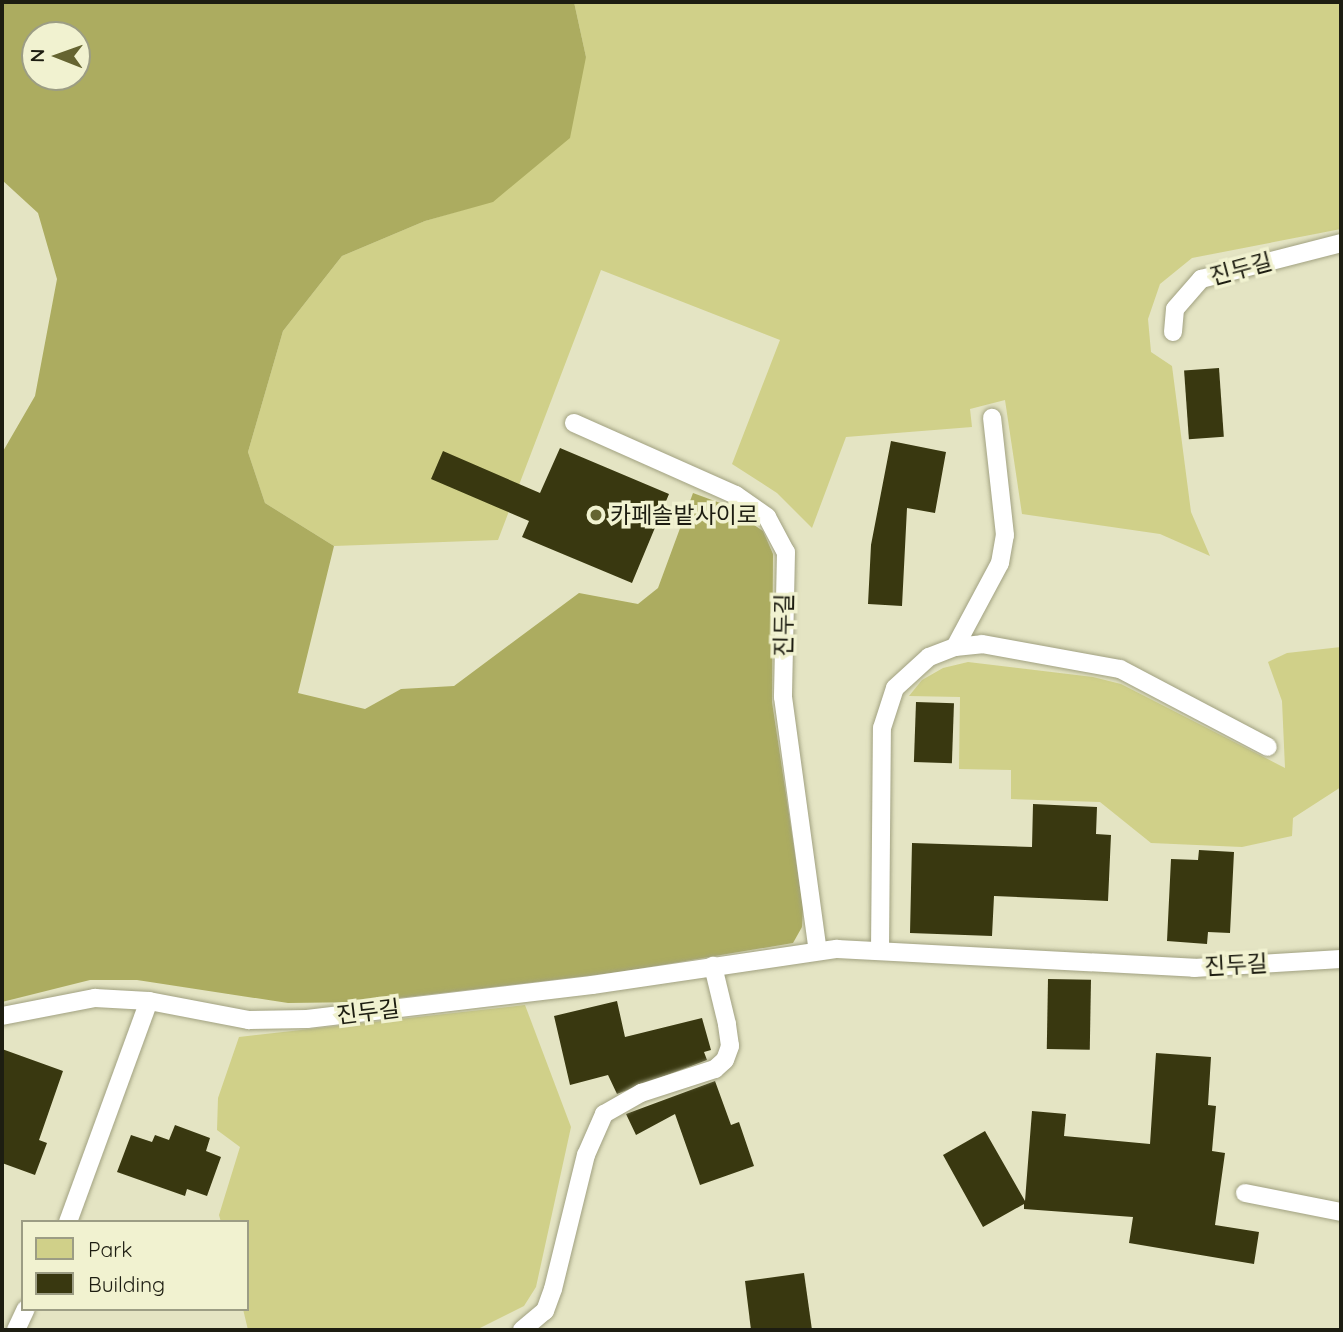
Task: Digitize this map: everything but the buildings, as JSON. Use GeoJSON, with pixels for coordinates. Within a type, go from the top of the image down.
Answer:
{"type":"FeatureCollection","features":[{"type":"Feature","properties":{"kind":"lane","name":"진두길"},"geometry":{"type":"LineString","coordinates":[[1173,332],[1175,309],[1200,279],[1341,243]]}},
{"type":"Feature","properties":{"kind":"lane"},"geometry":{"type":"LineString","coordinates":[[955,647],[1000,563],[1005,536],[992,418]]}},
{"type":"Feature","properties":{"kind":"lane","name":"진두길"},"geometry":{"type":"LineString","coordinates":[[575,423],[736,495],[767,517],[786,552],[783,697],[818,951]]}},
{"type":"Feature","properties":{"kind":"lane"},"geometry":{"type":"LineString","coordinates":[[880,950],[882,728],[886,705],[908,672],[955,647],[982,644],[1120,668],[1268,747]]}},
{"type":"Feature","properties":{"kind":"lane","name":"진두길"},"geometry":{"type":"LineString","coordinates":[[2,1016],[95,998],[149,1001],[249,1020],[307,1019],[592,985],[818,951],[880,950],[1181,967],[1341,959]]}},
{"type":"Feature","properties":{"kind":"lane"},"geometry":{"type":"LineString","coordinates":[[522,1330],[540,1317],[549,1300],[586,1155],[604,1114],[641,1093],[715,1069],[725,1060],[730,1046],[713,966]]}},
{"type":"Feature","properties":{"kind":"lane"},"geometry":{"type":"LineString","coordinates":[[69,1220],[149,1001]]}},
{"type":"Feature","properties":{"kind":"lane"},"geometry":{"type":"LineString","coordinates":[[1245,1193],[1341,1212]]}},
{"type":"Feature","properties":{"kind":"lane"},"geometry":{"type":"LineString","coordinates":[[16,1330],[25,1311]]}},
{"type":"Feature","properties":{"kind":"green space"},"geometry":{"type":"Polygon","coordinates":[[[574,2],[1341,2],[1341,229],[1192,258],[1160,284],[1148,319],[1151,352],[1172,366],[1191,512],[1210,556],[1160,534],[1022,514],[1005,400],[970,409],[972,427],[846,437],[812,528],[777,493],[732,464],[780,340],[601,270],[498,540],[334,546],[265,503],[248,452],[283,331],[342,256],[425,221],[493,201],[586,57],[574,2]]]}},
{"type":"Feature","properties":{"kind":"green space"},"geometry":{"type":"Polygon","coordinates":[[[1341,647],[1341,787],[1293,818],[1292,836],[1242,847],[1151,843],[1100,802],[1011,799],[1011,770],[959,769],[960,697],[909,696],[922,680],[943,668],[968,662],[1093,677],[1121,684],[1285,768],[1282,701],[1268,662],[1287,653],[1341,647]]]}},
{"type":"Feature","properties":{"kind":"green space"},"geometry":{"type":"Polygon","coordinates":[[[525,1005],[571,1127],[536,1287],[524,1306],[476,1330],[248,1330],[243,1311],[248,1311],[248,1220],[220,1220],[219,1215],[240,1147],[217,1130],[218,1098],[239,1037],[525,1005]]]}},
{"type":"Feature","properties":{"kind":"shaded area"},"geometry":{"type":"Polygon","coordinates":[[[2,2],[574,2],[586,57],[570,138],[493,202],[425,221],[342,256],[283,331],[248,452],[265,503],[334,546],[298,693],[365,709],[401,689],[454,686],[579,593],[638,604],[658,588],[693,493],[723,504],[763,531],[773,554],[772,702],[803,907],[802,927],[793,943],[620,972],[364,1002],[288,1003],[137,980],[90,980],[2,1002],[2,453],[35,396],[57,279],[38,213],[2,180],[2,2]]]}},
{"type":"Feature","properties":{"kind":"place","name":"카페솔밭사이로"},"geometry":{"type":"Point","coordinates":[596,515]}}]}
